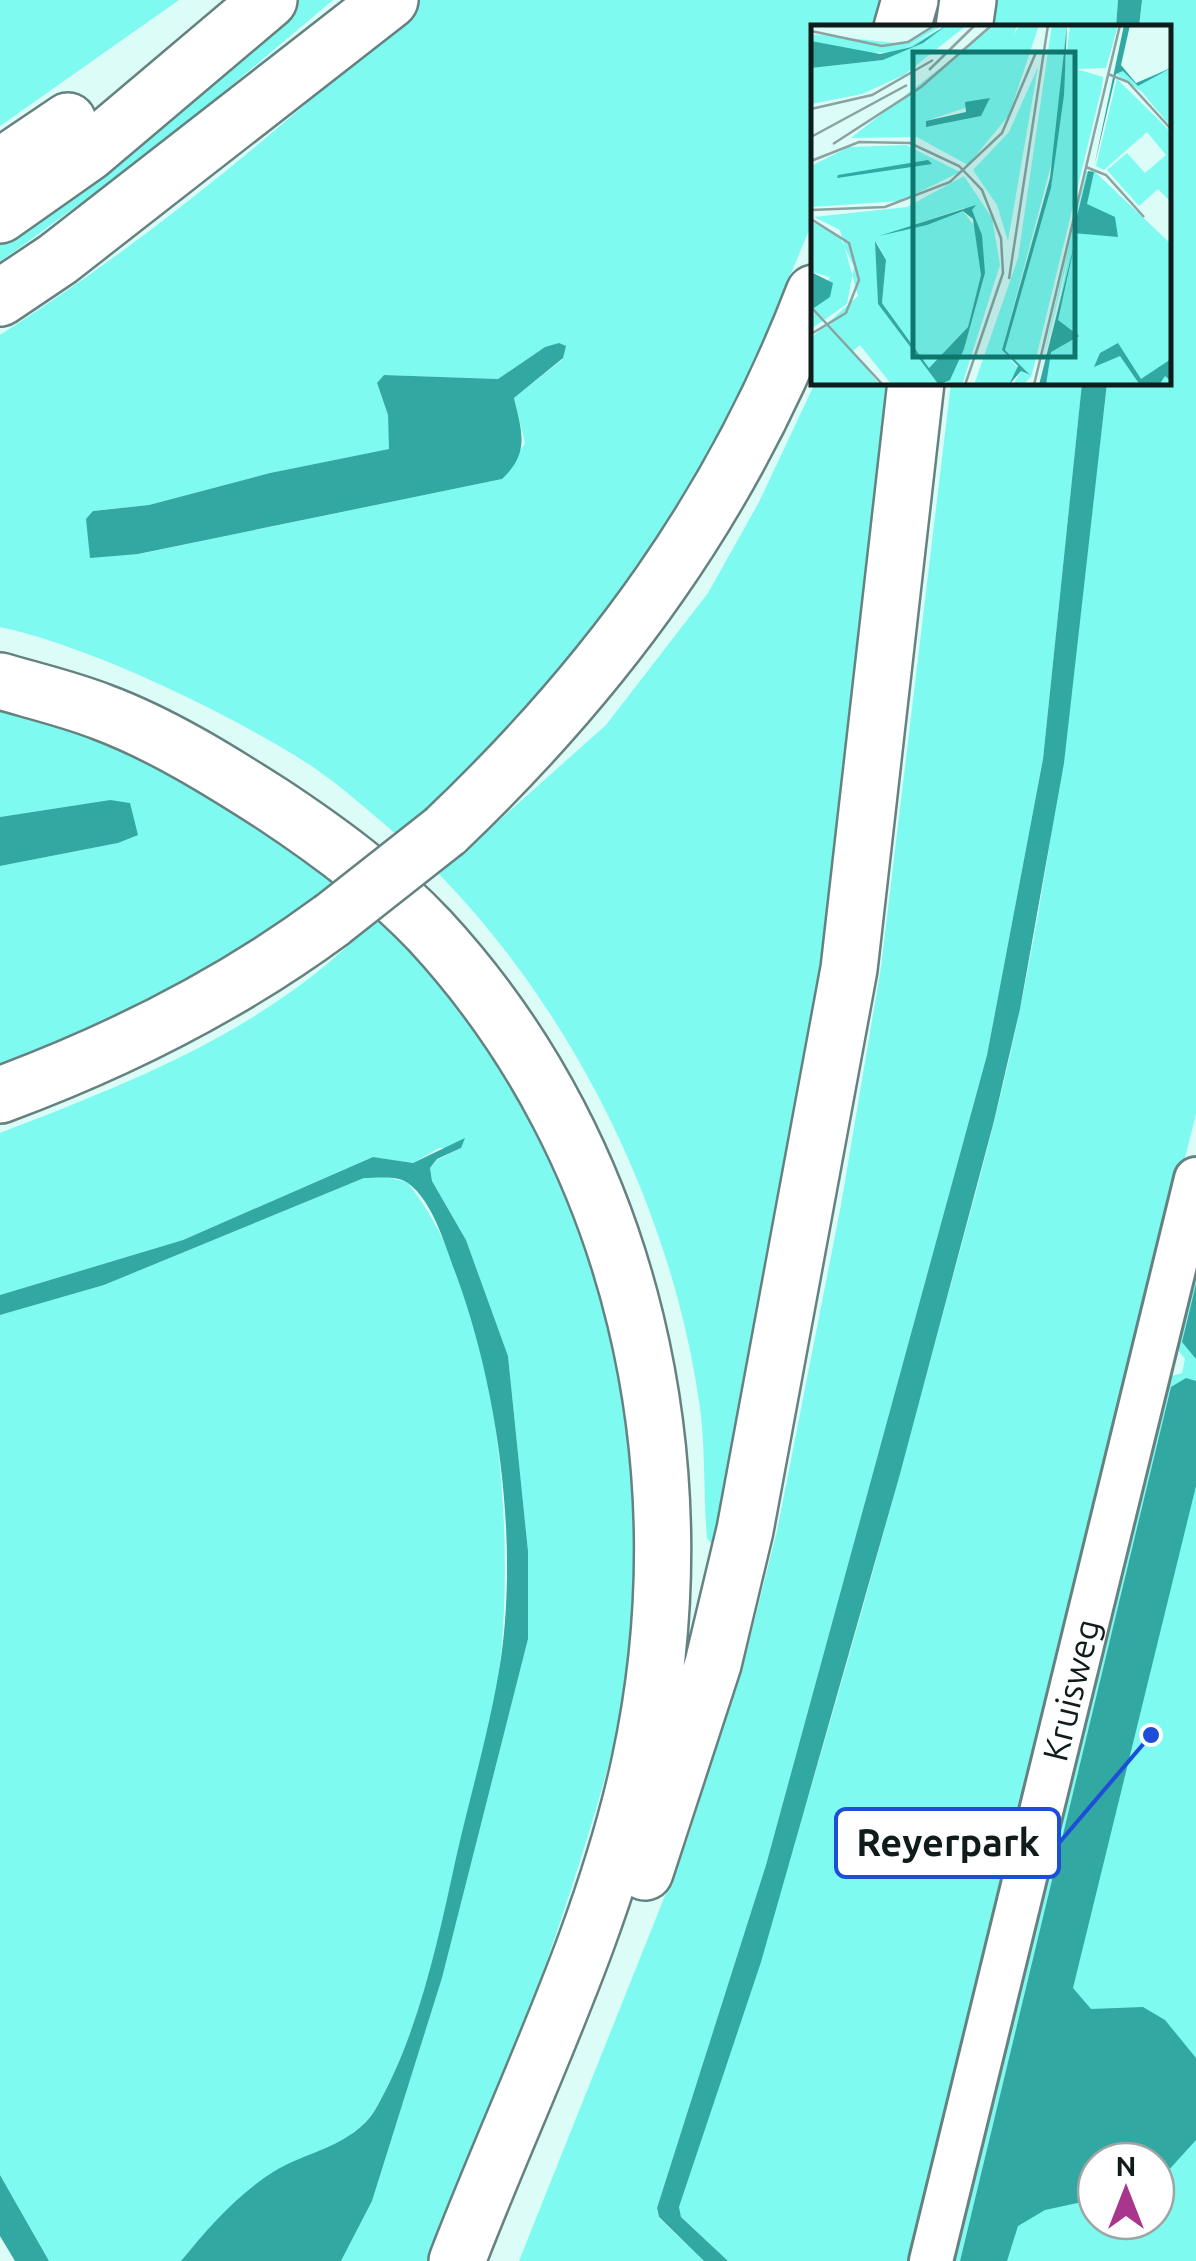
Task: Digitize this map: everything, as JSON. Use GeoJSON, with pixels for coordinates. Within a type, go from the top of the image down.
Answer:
{"type":"FeatureCollection","features":[{"type":"Feature","properties":{"kind":"highway"},"geometry":{"type":"LineString","coordinates":[[0,168],[231,0]]}},
{"type":"Feature","properties":{"kind":"highway"},"geometry":{"type":"LineString","coordinates":[[0,215],[88,153],[269,0]]}},
{"type":"Feature","properties":{"kind":"highway"},"geometry":{"type":"LineString","coordinates":[[0,298],[58,259],[390,0]]}},
{"type":"Feature","properties":{"kind":"highway"},"geometry":{"type":"LineString","coordinates":[[903,25],[910,0]]}},
{"type":"Feature","properties":{"kind":"highway"},"geometry":{"type":"LineString","coordinates":[[964,25],[968,0]]}},
{"type":"Feature","properties":{"kind":"highway"},"geometry":{"type":"LineString","coordinates":[[0,1094],[72,1068],[184,1016],[274,963],[445,831],[559,716],[653,599],[722,492],[811,299]]}},
{"type":"Feature","properties":{"kind":"highway"},"geometry":{"type":"LineString","coordinates":[[482,2196],[640,1886],[713,1664],[748,1512],[850,968],[916,385]]}},
{"type":"Feature","properties":{"kind":"highway"},"geometry":{"type":"LineString","coordinates":[[0,681],[104,712],[224,773],[335,846],[429,930],[507,1027],[574,1137],[617,1251],[652,1383],[665,1512],[662,1638],[640,1764],[607,1878],[456,2261]]}},
{"type":"Feature","properties":{"kind":"street","name":"Kruisweg"},"geometry":{"type":"LineString","coordinates":[[931,2261],[1196,1179]]}},
{"type":"Feature","properties":{"kind":"shaded area"},"geometry":{"type":"Polygon","coordinates":[[[0,0],[179,0],[0,126],[0,0]]]}},
{"type":"Feature","properties":{"kind":"shaded area"},"geometry":{"type":"Polygon","coordinates":[[[292,0],[333,0],[163,143],[0,262],[0,229],[292,0]]]}},
{"type":"Feature","properties":{"kind":"shaded area"},"geometry":{"type":"Polygon","coordinates":[[[419,0],[881,0],[874,25],[811,25],[811,226],[710,466],[557,690],[402,839],[325,775],[243,726],[119,666],[0,627],[0,335],[165,219],[270,135],[419,0]],[[545,347],[498,379],[384,375],[377,384],[388,415],[390,449],[270,473],[149,505],[92,511],[139,554],[502,479],[525,443],[514,398],[563,359],[545,347]]]}},
{"type":"Feature","properties":{"kind":"shaded area"},"geometry":{"type":"Polygon","coordinates":[[[995,0],[1118,0],[1116,25],[991,25],[995,0]]]}},
{"type":"Feature","properties":{"kind":"shaded area"},"geometry":{"type":"Polygon","coordinates":[[[1118,0],[1142,0],[1139,25],[1116,25],[1118,0]]]}},
{"type":"Feature","properties":{"kind":"shaded area"},"geometry":{"type":"Polygon","coordinates":[[[1142,0],[1196,0],[1196,1114],[965,2027],[913,2261],[728,2261],[681,2217],[679,2207],[838,1695],[1010,1056],[1060,775],[1107,385],[1171,385],[1171,25],[1139,25],[1142,0]]]}},
{"type":"Feature","properties":{"kind":"shaded area"},"geometry":{"type":"Polygon","coordinates":[[[559,343],[566,346],[563,358],[514,398],[522,442],[517,460],[502,479],[138,554],[90,558],[86,519],[93,511],[149,505],[270,473],[389,449],[388,415],[377,383],[384,375],[498,379],[545,347],[559,343]]]}},
{"type":"Feature","properties":{"kind":"shaded area"},"geometry":{"type":"Polygon","coordinates":[[[814,385],[895,385],[853,800],[717,1551],[707,1538],[701,1418],[685,1329],[666,1257],[640,1187],[573,1051],[533,988],[439,874],[606,725],[708,593],[759,502],[814,385]]]}},
{"type":"Feature","properties":{"kind":"shaded area"},"geometry":{"type":"Polygon","coordinates":[[[951,385],[1082,385],[1043,759],[987,1055],[766,1865],[657,2208],[659,2218],[704,2261],[519,2261],[688,1838],[748,1646],[777,1531],[841,1205],[881,967],[951,385]]]}},
{"type":"Feature","properties":{"kind":"shaded area"},"geometry":{"type":"Polygon","coordinates":[[[1082,385],[1107,385],[1064,763],[1020,1009],[900,1474],[761,1962],[679,2207],[681,2217],[728,2261],[704,2261],[659,2217],[657,2208],[766,1865],[987,1055],[1043,759],[1082,385]]]}},
{"type":"Feature","properties":{"kind":"shaded area"},"geometry":{"type":"Polygon","coordinates":[[[0,701],[39,711],[252,810],[344,888],[227,971],[0,1077],[0,866],[118,843],[138,834],[110,800],[0,817],[0,701]]]}},
{"type":"Feature","properties":{"kind":"shaded area"},"geometry":{"type":"Polygon","coordinates":[[[110,800],[130,803],[138,835],[118,843],[0,866],[0,817],[110,800]]]}},
{"type":"Feature","properties":{"kind":"shaded area"},"geometry":{"type":"Polygon","coordinates":[[[375,919],[429,970],[476,1029],[535,1127],[573,1210],[592,1261],[620,1363],[639,1523],[632,1655],[606,1773],[540,1981],[432,2261],[341,2261],[372,2201],[442,1978],[528,1639],[528,1551],[508,1356],[466,1240],[432,1181],[430,1168],[461,1148],[439,1148],[413,1163],[373,1157],[183,1240],[0,1295],[0,1133],[152,1071],[247,1021],[335,957],[375,919]]]}},
{"type":"Feature","properties":{"kind":"shaded area"},"geometry":{"type":"Polygon","coordinates":[[[465,1138],[461,1148],[437,1159],[430,1168],[432,1181],[466,1240],[508,1356],[528,1551],[528,1639],[442,1978],[372,2201],[341,2261],[181,2261],[224,2213],[260,2181],[342,2140],[366,2122],[390,2081],[415,2020],[434,1955],[501,1658],[507,1564],[501,1465],[493,1415],[484,1367],[444,1240],[417,1191],[398,1179],[364,1178],[104,1285],[0,1315],[0,1295],[183,1240],[373,1157],[413,1163],[465,1138]]]}},
{"type":"Feature","properties":{"kind":"shaded area"},"geometry":{"type":"Polygon","coordinates":[[[364,1178],[407,1182],[437,1228],[461,1283],[480,1344],[493,1408],[504,1538],[501,1654],[494,1705],[414,2022],[389,2084],[365,2123],[341,2141],[286,2165],[260,2182],[224,2213],[181,2261],[49,2261],[0,2175],[0,1315],[104,1285],[364,1178]]]}},
{"type":"Feature","properties":{"kind":"shaded area"},"geometry":{"type":"Polygon","coordinates":[[[1196,1235],[1196,1284],[1182,1342],[1196,1309],[1196,2261],[993,2261],[1171,1388],[960,2261],[945,2261],[1168,1377],[1182,1373],[1185,1359],[1171,1341],[1196,1235]]]}},
{"type":"Feature","properties":{"kind":"shaded area"},"geometry":{"type":"Polygon","coordinates":[[[1196,1284],[1196,1359],[1182,1342],[1196,1284]]]}},
{"type":"Feature","properties":{"kind":"shaded area"},"geometry":{"type":"Polygon","coordinates":[[[1186,1378],[1196,1381],[1196,1486],[1073,1988],[1091,2009],[1143,2007],[1165,2020],[1196,2058],[1196,2140],[1176,2162],[1176,2141],[1076,2141],[1076,2203],[1045,2210],[1018,2226],[1007,2261],[960,2261],[1171,1387],[1186,1378]]]}},
{"type":"Feature","properties":{"kind":"shaded area"},"geometry":{"type":"Polygon","coordinates":[[[0,2175],[49,2261],[15,2261],[0,2236],[0,2175]]]}},
{"type":"Feature","properties":{"kind":"place","name":"Reyerpark"},"geometry":{"type":"Point","coordinates":[1151,1735]}}]}
